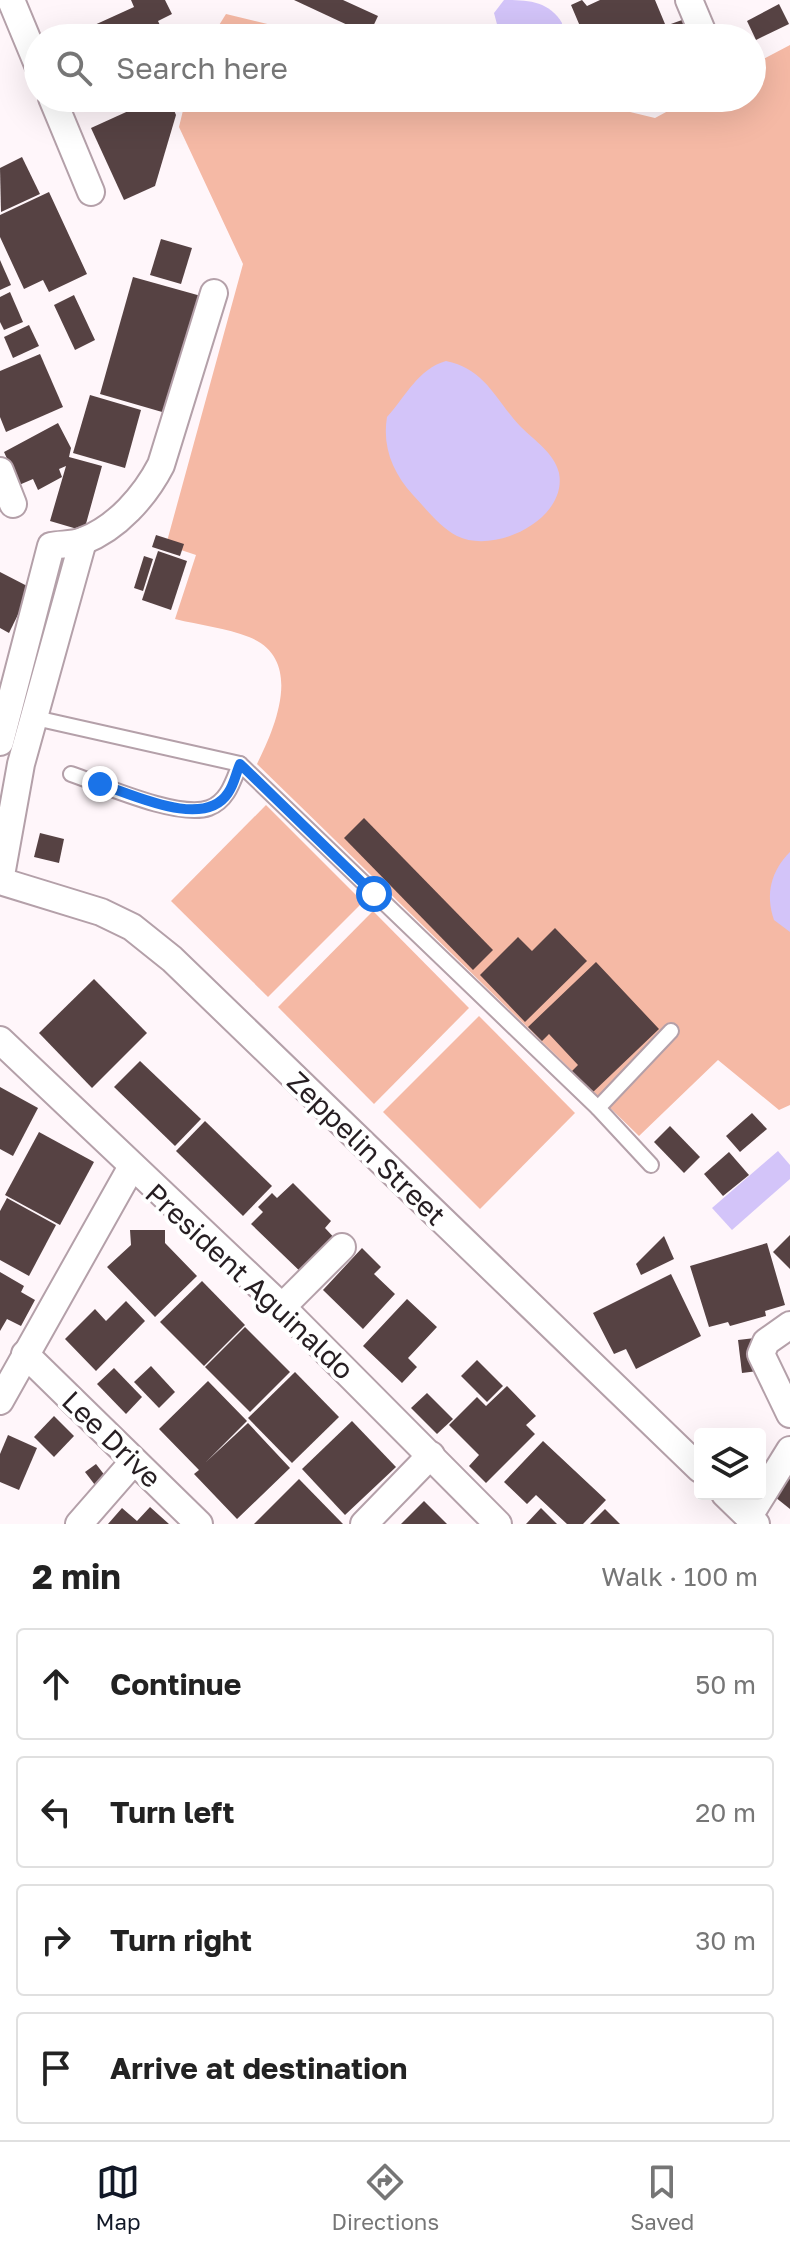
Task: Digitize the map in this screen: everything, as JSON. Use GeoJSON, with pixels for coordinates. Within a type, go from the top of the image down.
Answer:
{"type":"FeatureCollection","features":[{"type":"Feature","properties":{"kind":"street"},"geometry":{"type":"LineString","coordinates":[[11,0],[24,31]]}},
{"type":"Feature","properties":{"kind":"street"},"geometry":{"type":"LineString","coordinates":[[689,0],[699,24]]}},
{"type":"Feature","properties":{"kind":"street"},"geometry":{"type":"LineString","coordinates":[[58,112],[91,192]]}},
{"type":"Feature","properties":{"kind":"street"},"geometry":{"type":"LineString","coordinates":[[0,881],[20,715],[83,541],[132,508],[147,491],[161,465],[214,293]]}},
{"type":"Feature","properties":{"kind":"street"},"geometry":{"type":"LineString","coordinates":[[0,471],[13,504]]}},
{"type":"Feature","properties":{"kind":"street"},"geometry":{"type":"LineString","coordinates":[[0,742],[20,715]]}},
{"type":"Feature","properties":{"kind":"street","name":"Zeppelin Street"},"geometry":{"type":"LineString","coordinates":[[0,881],[111,917],[132,927],[172,959],[694,1463]]}},
{"type":"Feature","properties":{"kind":"street","name":"President Aguinaldo"},"geometry":{"type":"LineString","coordinates":[[0,1040],[131,1168],[282,1307],[498,1524]]}},
{"type":"Feature","properties":{"kind":"street"},"geometry":{"type":"LineString","coordinates":[[0,1401],[131,1168]]}},
{"type":"Feature","properties":{"kind":"street"},"geometry":{"type":"LineString","coordinates":[[282,1307],[342,1247]]}},
{"type":"Feature","properties":{"kind":"street"},"geometry":{"type":"LineString","coordinates":[[787,1332],[766,1342],[761,1354],[790,1414]]}},
{"type":"Feature","properties":{"kind":"street","name":"Lee Drive"},"geometry":{"type":"LineString","coordinates":[[25,1354],[199,1524]]}},
{"type":"Feature","properties":{"kind":"street"},"geometry":{"type":"LineString","coordinates":[[731,1500],[752,1520],[790,1450]]}},
{"type":"Feature","properties":{"kind":"street"},"geometry":{"type":"LineString","coordinates":[[364,1524],[431,1455]]}},
{"type":"Feature","properties":{"kind":"street"},"geometry":{"type":"LineString","coordinates":[[79,1524],[134,1461]]}},
{"type":"Feature","properties":{"kind":"lane"},"geometry":{"type":"LineString","coordinates":[[20,715],[240,764],[598,1108],[651,1165]]}},
{"type":"Feature","properties":{"kind":"lane"},"geometry":{"type":"LineString","coordinates":[[71,774],[186,811],[210,808],[228,794],[240,764]]}},
{"type":"Feature","properties":{"kind":"lane"},"geometry":{"type":"LineString","coordinates":[[598,1108],[671,1031]]}},
{"type":"Feature","properties":{"kind":"shaded area"},"geometry":{"type":"Polygon","coordinates":[[[504,0],[529,1],[551,10],[562,24],[497,24],[494,13],[504,0]]]}},
{"type":"Feature","properties":{"kind":"shaded area"},"geometry":{"type":"Polygon","coordinates":[[[226,14],[267,24],[220,24],[226,14]]]}},
{"type":"Feature","properties":{"kind":"shaded area"},"geometry":{"type":"Polygon","coordinates":[[[790,45],[790,1105],[779,1110],[718,1060],[639,1136],[257,764],[271,732],[281,695],[281,677],[276,661],[266,647],[240,634],[175,619],[196,555],[166,545],[243,264],[179,127],[183,112],[630,112],[655,118],[666,112],[766,112],[766,58],[790,45]]]}},
{"type":"Feature","properties":{"kind":"shaded area"},"geometry":{"type":"Polygon","coordinates":[[[446,361],[460,365],[480,378],[557,466],[559,490],[552,505],[526,529],[508,537],[473,541],[451,532],[406,487],[391,459],[386,439],[387,417],[420,377],[446,361]]]}},
{"type":"Feature","properties":{"kind":"shaded area"},"geometry":{"type":"Polygon","coordinates":[[[266,805],[363,902],[268,997],[171,901],[266,805]]]}},
{"type":"Feature","properties":{"kind":"shaded area"},"geometry":{"type":"Polygon","coordinates":[[[790,852],[790,932],[774,920],[770,892],[778,867],[790,852]]]}},
{"type":"Feature","properties":{"kind":"shaded area"},"geometry":{"type":"Polygon","coordinates":[[[373,911],[469,1008],[374,1104],[278,1007],[373,911]]]}},
{"type":"Feature","properties":{"kind":"shaded area"},"geometry":{"type":"Polygon","coordinates":[[[479,1016],[575,1113],[480,1209],[383,1112],[479,1016]]]}},
{"type":"Feature","properties":{"kind":"shaded area"},"geometry":{"type":"Polygon","coordinates":[[[778,1151],[790,1165],[790,1179],[732,1230],[712,1208],[778,1151]]]}},
{"type":"Feature","properties":{"kind":"building"},"geometry":{"type":"Polygon","coordinates":[[[131,0],[165,0],[172,14],[158,21],[159,24],[97,24],[134,7],[131,0]]]}},
{"type":"Feature","properties":{"kind":"building"},"geometry":{"type":"Polygon","coordinates":[[[294,0],[343,0],[378,16],[374,24],[345,24],[294,0]]]}},
{"type":"Feature","properties":{"kind":"building"},"geometry":{"type":"Polygon","coordinates":[[[582,0],[587,6],[600,0],[655,0],[665,24],[579,24],[571,5],[582,0]]]}},
{"type":"Feature","properties":{"kind":"building"},"geometry":{"type":"Polygon","coordinates":[[[779,4],[789,24],[766,35],[766,24],[748,24],[747,21],[779,4]]]}},
{"type":"Feature","properties":{"kind":"building"},"geometry":{"type":"Polygon","coordinates":[[[126,112],[175,112],[155,186],[124,200],[91,128],[126,112]]]}},
{"type":"Feature","properties":{"kind":"building"},"geometry":{"type":"Polygon","coordinates":[[[22,157],[40,194],[1,212],[0,168],[22,157]]]}},
{"type":"Feature","properties":{"kind":"building"},"geometry":{"type":"Polygon","coordinates":[[[49,192],[87,274],[49,292],[43,280],[24,289],[0,237],[0,215],[49,192]]]}},
{"type":"Feature","properties":{"kind":"building"},"geometry":{"type":"Polygon","coordinates":[[[161,239],[192,248],[181,284],[150,275],[161,239]]]}},
{"type":"Feature","properties":{"kind":"building"},"geometry":{"type":"Polygon","coordinates":[[[0,260],[11,285],[0,290],[0,260]]]}},
{"type":"Feature","properties":{"kind":"building"},"geometry":{"type":"Polygon","coordinates":[[[133,277],[201,296],[169,414],[100,394],[133,277]]]}},
{"type":"Feature","properties":{"kind":"building"},"geometry":{"type":"Polygon","coordinates":[[[10,292],[23,322],[4,330],[0,322],[0,297],[10,292]]]}},
{"type":"Feature","properties":{"kind":"building"},"geometry":{"type":"Polygon","coordinates":[[[74,295],[95,340],[75,350],[54,305],[74,295]]]}},
{"type":"Feature","properties":{"kind":"building"},"geometry":{"type":"Polygon","coordinates":[[[29,325],[39,346],[13,358],[4,337],[29,325]]]}},
{"type":"Feature","properties":{"kind":"building"},"geometry":{"type":"Polygon","coordinates":[[[40,354],[63,407],[6,432],[0,417],[0,371],[40,354]]]}},
{"type":"Feature","properties":{"kind":"building"},"geometry":{"type":"Polygon","coordinates":[[[90,395],[141,410],[125,468],[73,453],[90,395]]]}},
{"type":"Feature","properties":{"kind":"building"},"geometry":{"type":"Polygon","coordinates":[[[58,423],[71,448],[69,457],[102,466],[84,531],[50,521],[66,466],[59,469],[62,477],[38,490],[33,479],[19,485],[4,452],[58,423]]]}},
{"type":"Feature","properties":{"kind":"building"},"geometry":{"type":"Polygon","coordinates":[[[156,535],[184,544],[180,556],[152,547],[156,535]]]}},
{"type":"Feature","properties":{"kind":"building"},"geometry":{"type":"Polygon","coordinates":[[[158,551],[187,561],[171,610],[142,600],[158,551]]]}},
{"type":"Feature","properties":{"kind":"building"},"geometry":{"type":"Polygon","coordinates":[[[144,556],[153,559],[143,591],[134,588],[144,556]]]}},
{"type":"Feature","properties":{"kind":"building"},"geometry":{"type":"Polygon","coordinates":[[[0,572],[31,588],[9,633],[0,628],[0,572]]]}},
{"type":"Feature","properties":{"kind":"building"},"geometry":{"type":"Polygon","coordinates":[[[364,818],[493,950],[473,970],[344,838],[364,818]]]}},
{"type":"Feature","properties":{"kind":"building"},"geometry":{"type":"Polygon","coordinates":[[[40,833],[64,839],[59,863],[34,857],[40,833]]]}},
{"type":"Feature","properties":{"kind":"building"},"geometry":{"type":"Polygon","coordinates":[[[555,928],[587,961],[525,1022],[480,975],[518,937],[532,951],[555,928]]]}},
{"type":"Feature","properties":{"kind":"building"},"geometry":{"type":"Polygon","coordinates":[[[596,962],[659,1029],[591,1094],[571,1072],[578,1065],[549,1034],[542,1041],[528,1027],[596,962]]]}},
{"type":"Feature","properties":{"kind":"building"},"geometry":{"type":"Polygon","coordinates":[[[94,979],[147,1033],[92,1088],[39,1033],[94,979]]]}},
{"type":"Feature","properties":{"kind":"building"},"geometry":{"type":"Polygon","coordinates":[[[140,1061],[201,1119],[175,1146],[114,1087],[140,1061]]]}},
{"type":"Feature","properties":{"kind":"building"},"geometry":{"type":"Polygon","coordinates":[[[0,1087],[38,1108],[13,1156],[0,1149],[0,1087]]]}},
{"type":"Feature","properties":{"kind":"building"},"geometry":{"type":"Polygon","coordinates":[[[752,1113],[767,1129],[740,1152],[726,1136],[752,1113]]]}},
{"type":"Feature","properties":{"kind":"building"},"geometry":{"type":"Polygon","coordinates":[[[205,1121],[272,1186],[243,1216],[176,1151],[205,1121]]]}},
{"type":"Feature","properties":{"kind":"building"},"geometry":{"type":"Polygon","coordinates":[[[670,1126],[700,1157],[684,1173],[654,1142],[670,1126]]]}},
{"type":"Feature","properties":{"kind":"building"},"geometry":{"type":"Polygon","coordinates":[[[39,1132],[94,1162],[60,1225],[5,1195],[39,1132]]]}},
{"type":"Feature","properties":{"kind":"building"},"geometry":{"type":"Polygon","coordinates":[[[729,1152],[749,1175],[723,1196],[704,1174],[729,1152]]]}},
{"type":"Feature","properties":{"kind":"building"},"geometry":{"type":"Polygon","coordinates":[[[293,1183],[331,1221],[325,1228],[340,1244],[306,1277],[251,1224],[263,1212],[258,1207],[272,1193],[277,1198],[293,1183]]]}},
{"type":"Feature","properties":{"kind":"building"},"geometry":{"type":"Polygon","coordinates":[[[7,1198],[56,1225],[29,1276],[0,1260],[0,1211],[7,1198]]]}},
{"type":"Feature","properties":{"kind":"building"},"geometry":{"type":"Polygon","coordinates":[[[130,1230],[165,1230],[165,1243],[197,1276],[155,1317],[107,1267],[131,1245],[130,1230]]]}},
{"type":"Feature","properties":{"kind":"building"},"geometry":{"type":"Polygon","coordinates":[[[790,1235],[790,1269],[773,1252],[790,1235]]]}},
{"type":"Feature","properties":{"kind":"building"},"geometry":{"type":"Polygon","coordinates":[[[664,1236],[674,1259],[641,1275],[636,1264],[664,1236]]]}},
{"type":"Feature","properties":{"kind":"building"},"geometry":{"type":"Polygon","coordinates":[[[767,1243],[785,1305],[765,1311],[766,1316],[730,1326],[728,1322],[709,1327],[690,1266],[767,1243]]]}},
{"type":"Feature","properties":{"kind":"building"},"geometry":{"type":"Polygon","coordinates":[[[362,1248],[381,1267],[374,1274],[395,1294],[363,1329],[323,1290],[362,1248]]]}},
{"type":"Feature","properties":{"kind":"building"},"geometry":{"type":"Polygon","coordinates":[[[0,1272],[24,1286],[21,1292],[35,1300],[21,1326],[7,1319],[0,1331],[0,1272]]]}},
{"type":"Feature","properties":{"kind":"building"},"geometry":{"type":"Polygon","coordinates":[[[671,1274],[701,1336],[636,1369],[626,1349],[614,1354],[593,1313],[671,1274]]]}},
{"type":"Feature","properties":{"kind":"building"},"geometry":{"type":"Polygon","coordinates":[[[202,1281],[245,1325],[204,1366],[160,1322],[202,1281]]]}},
{"type":"Feature","properties":{"kind":"building"},"geometry":{"type":"Polygon","coordinates":[[[407,1299],[437,1327],[408,1358],[417,1367],[402,1383],[363,1346],[407,1299]]]}},
{"type":"Feature","properties":{"kind":"building"},"geometry":{"type":"Polygon","coordinates":[[[126,1301],[145,1321],[96,1371],[65,1339],[95,1309],[106,1321],[126,1301]]]}},
{"type":"Feature","properties":{"kind":"building"},"geometry":{"type":"Polygon","coordinates":[[[245,1327],[290,1372],[250,1412],[205,1367],[245,1327]]]}},
{"type":"Feature","properties":{"kind":"building"},"geometry":{"type":"Polygon","coordinates":[[[755,1338],[758,1371],[742,1373],[738,1340],[755,1338]]]}},
{"type":"Feature","properties":{"kind":"building"},"geometry":{"type":"Polygon","coordinates":[[[477,1360],[503,1386],[487,1402],[461,1376],[477,1360]]]}},
{"type":"Feature","properties":{"kind":"building"},"geometry":{"type":"Polygon","coordinates":[[[151,1366],[175,1392],[159,1408],[134,1382],[151,1366]]]}},
{"type":"Feature","properties":{"kind":"building"},"geometry":{"type":"Polygon","coordinates":[[[114,1368],[142,1397],[126,1414],[97,1384],[114,1368]]]}},
{"type":"Feature","properties":{"kind":"building"},"geometry":{"type":"Polygon","coordinates":[[[295,1372],[339,1417],[292,1463],[248,1418],[295,1372]]]}},
{"type":"Feature","properties":{"kind":"building"},"geometry":{"type":"Polygon","coordinates":[[[208,1381],[247,1421],[206,1462],[248,1423],[290,1468],[237,1519],[194,1474],[199,1470],[159,1429],[208,1381]]]}},
{"type":"Feature","properties":{"kind":"building"},"geometry":{"type":"Polygon","coordinates":[[[507,1386],[536,1416],[526,1425],[535,1434],[486,1483],[469,1466],[479,1455],[449,1425],[477,1397],[486,1406],[507,1386]]]}},
{"type":"Feature","properties":{"kind":"building"},"geometry":{"type":"Polygon","coordinates":[[[427,1393],[453,1419],[437,1434],[411,1408],[427,1393]]]}},
{"type":"Feature","properties":{"kind":"building"},"geometry":{"type":"Polygon","coordinates":[[[54,1416],[74,1436],[54,1457],[34,1437],[54,1416]]]}},
{"type":"Feature","properties":{"kind":"building"},"geometry":{"type":"Polygon","coordinates":[[[352,1421],[396,1467],[345,1515],[302,1469],[352,1421]]]}},
{"type":"Feature","properties":{"kind":"building"},"geometry":{"type":"Polygon","coordinates":[[[8,1435],[37,1448],[19,1490],[0,1482],[0,1454],[8,1435]]]}},
{"type":"Feature","properties":{"kind":"building"},"geometry":{"type":"Polygon","coordinates":[[[543,1441],[606,1500],[583,1524],[567,1524],[536,1495],[527,1504],[504,1482],[543,1441]]]}},
{"type":"Feature","properties":{"kind":"building"},"geometry":{"type":"Polygon","coordinates":[[[96,1464],[106,1477],[95,1485],[85,1472],[96,1464]]]}},
{"type":"Feature","properties":{"kind":"building"},"geometry":{"type":"Polygon","coordinates":[[[790,1478],[790,1509],[775,1497],[790,1478]]]}},
{"type":"Feature","properties":{"kind":"building"},"geometry":{"type":"Polygon","coordinates":[[[299,1479],[343,1524],[254,1524],[299,1479]]]}},
{"type":"Feature","properties":{"kind":"building"},"geometry":{"type":"Polygon","coordinates":[[[424,1501],[447,1524],[401,1524],[424,1501]]]}},
{"type":"Feature","properties":{"kind":"building"},"geometry":{"type":"Polygon","coordinates":[[[150,1507],[169,1524],[108,1524],[122,1508],[137,1521],[150,1507]]]}},
{"type":"Feature","properties":{"kind":"building"},"geometry":{"type":"Polygon","coordinates":[[[541,1508],[557,1524],[526,1524],[541,1508]]]}},
{"type":"Feature","properties":{"kind":"building"},"geometry":{"type":"Polygon","coordinates":[[[605,1509],[620,1524],[590,1524],[605,1509]]]}},
{"type":"Feature","properties":{"kind":"route"},"geometry":{"type":"LineString","coordinates":[[100,784],[186,811],[210,808],[228,794],[240,764],[374,894]]}}]}
